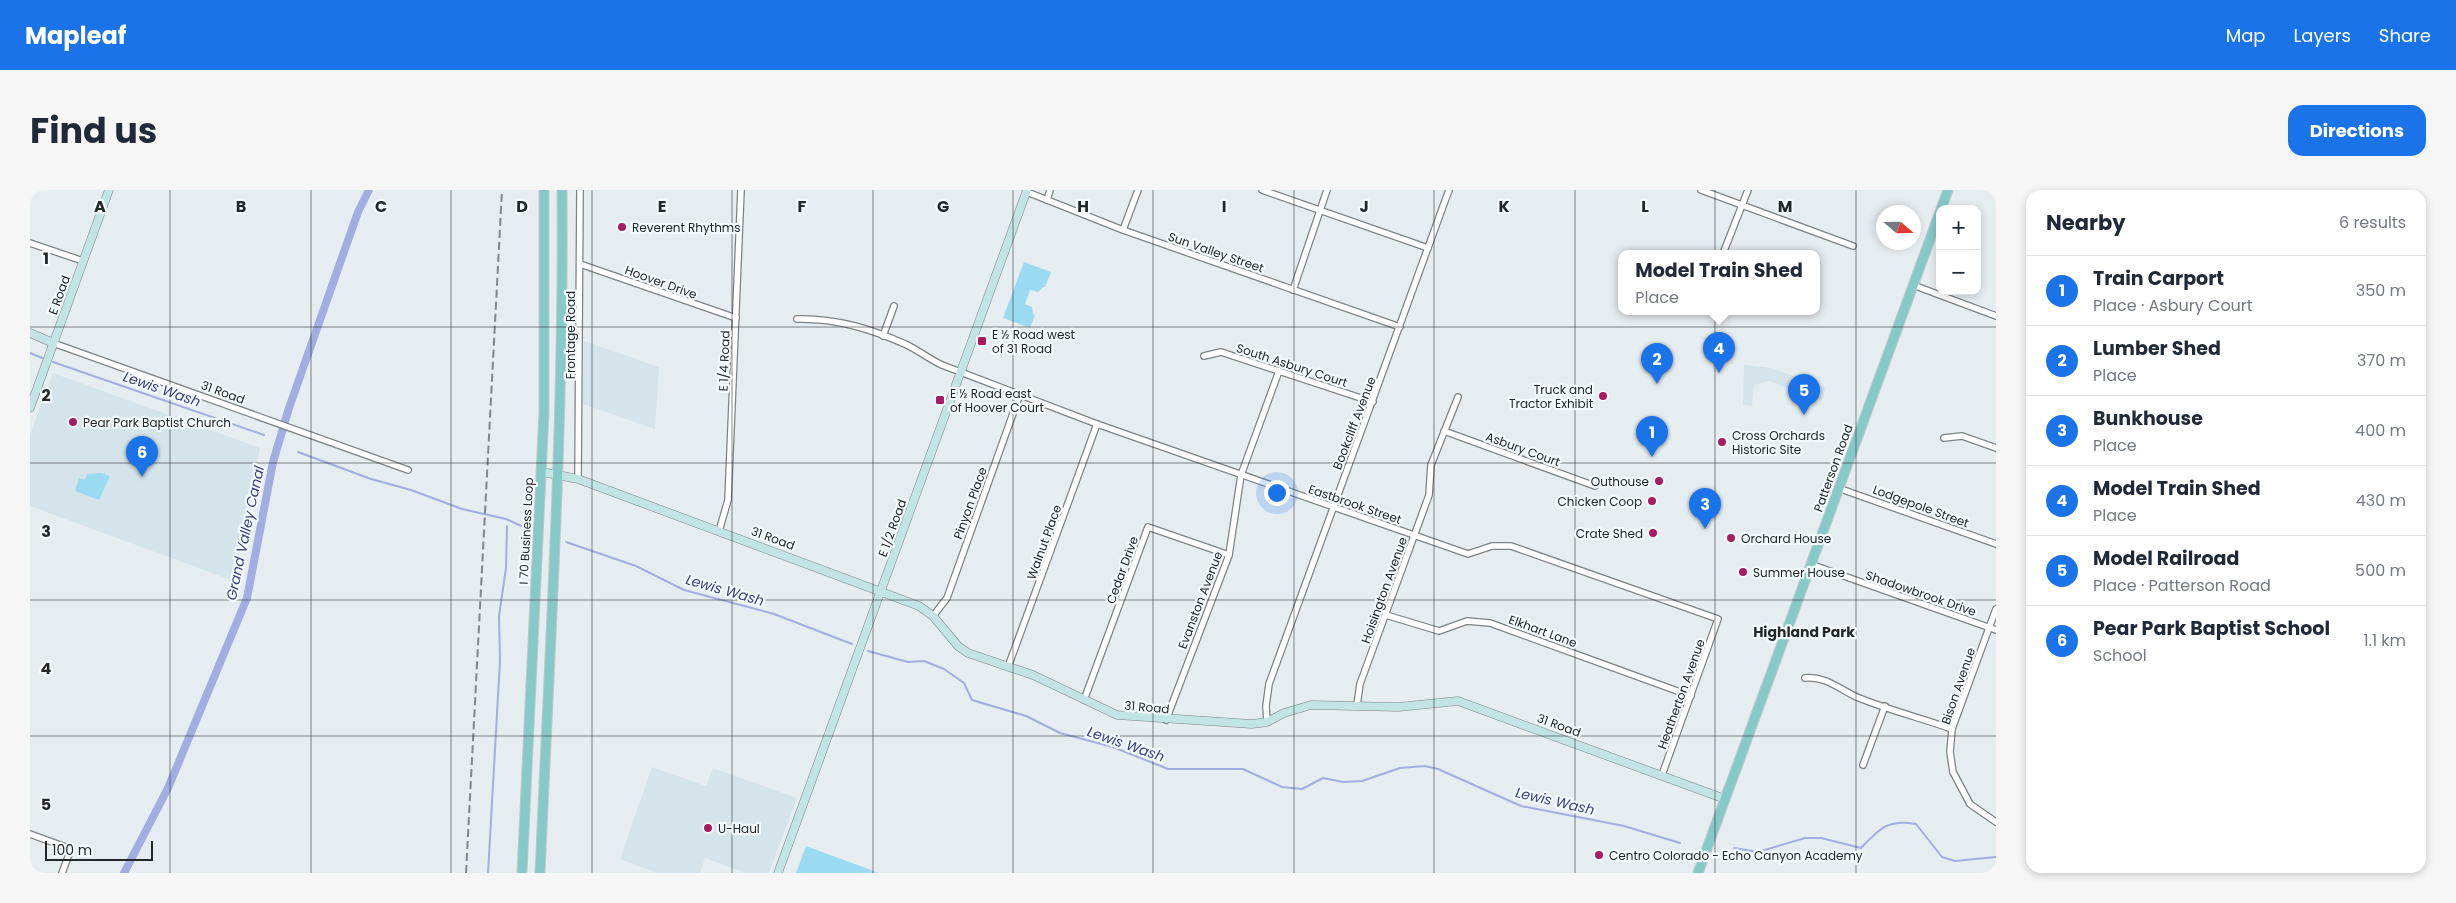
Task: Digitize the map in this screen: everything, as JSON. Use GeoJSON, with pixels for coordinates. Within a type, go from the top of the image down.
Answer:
{"type":"FeatureCollection","features":[{"type":"Feature","properties":{"kind":"main road","name":"I 70 Business Loop"},"geometry":{"type":"LineString","coordinates":[[522,873],[544,412],[544,190]]}},
{"type":"Feature","properties":{"kind":"main road"},"geometry":{"type":"LineString","coordinates":[[540,873],[559,475],[564,309],[562,190]]}},
{"type":"Feature","properties":{"kind":"main road","name":"Patterson Road"},"geometry":{"type":"LineString","coordinates":[[1942,205],[1948,190]]}},
{"type":"Feature","properties":{"kind":"main road","name":"Patterson Road"},"geometry":{"type":"LineString","coordinates":[[1698,873],[1936,221]]}},
{"type":"Feature","properties":{"kind":"street","name":"E Road"},"geometry":{"type":"LineString","coordinates":[[30,408],[109,190]]}},
{"type":"Feature","properties":{"kind":"street","name":"Frontage Road"},"geometry":{"type":"LineString","coordinates":[[578,479],[580,190]]}},
{"type":"Feature","properties":{"kind":"street","name":"E 1/4 Road"},"geometry":{"type":"LineString","coordinates":[[719,531],[728,500],[741,190]]}},
{"type":"Feature","properties":{"kind":"street"},"geometry":{"type":"LineString","coordinates":[[1046,200],[1050,190]]}},
{"type":"Feature","properties":{"kind":"street"},"geometry":{"type":"LineString","coordinates":[[1123,230],[1138,190]]}},
{"type":"Feature","properties":{"kind":"street"},"geometry":{"type":"LineString","coordinates":[[1262,190],[1428,248]]}},
{"type":"Feature","properties":{"kind":"street"},"geometry":{"type":"LineString","coordinates":[[1293,290],[1327,190]]}},
{"type":"Feature","properties":{"kind":"street","name":"Bookcliff Avenue"},"geometry":{"type":"LineString","coordinates":[[1267,722],[1266,706],[1269,684],[1449,190]]}},
{"type":"Feature","properties":{"kind":"street"},"geometry":{"type":"LineString","coordinates":[[1701,190],[1854,246]]}},
{"type":"Feature","properties":{"kind":"street"},"geometry":{"type":"LineString","coordinates":[[1724,250],[1748,190]]}},
{"type":"Feature","properties":{"kind":"street","name":"Sun Valley Street"},"geometry":{"type":"LineString","coordinates":[[1027,191],[1123,230],[1400,327]]}},
{"type":"Feature","properties":{"kind":"street","name":"E 1/2 Road"},"geometry":{"type":"LineString","coordinates":[[778,873],[1027,191]]}},
{"type":"Feature","properties":{"kind":"street"},"geometry":{"type":"LineString","coordinates":[[30,242],[83,261]]}},
{"type":"Feature","properties":{"kind":"street","name":"Hoover Drive"},"geometry":{"type":"LineString","coordinates":[[580,264],[736,318]]}},
{"type":"Feature","properties":{"kind":"street"},"geometry":{"type":"LineString","coordinates":[[1913,285],[1996,316]]}},
{"type":"Feature","properties":{"kind":"street"},"geometry":{"type":"LineString","coordinates":[[882,336],[894,306]]}},
{"type":"Feature","properties":{"kind":"street","name":"Eastbrook Street"},"geometry":{"type":"LineString","coordinates":[[797,319],[846,322],[907,345],[924,357],[1097,424],[1468,554],[1492,546],[1511,546],[1718,619]]}},
{"type":"Feature","properties":{"kind":"street","name":"31 Road"},"geometry":{"type":"LineString","coordinates":[[30,333],[271,422],[328,439],[408,470]]}},
{"type":"Feature","properties":{"kind":"street","name":"South Asbury Court"},"geometry":{"type":"LineString","coordinates":[[1204,356],[1221,352],[1373,402]]}},
{"type":"Feature","properties":{"kind":"street","name":"Evanston Avenue"},"geometry":{"type":"LineString","coordinates":[[1166,720],[1229,555],[1240,475],[1279,371]]}},
{"type":"Feature","properties":{"kind":"street","name":"Pinyon Place"},"geometry":{"type":"LineString","coordinates":[[933,616],[947,598],[1020,394]]}},
{"type":"Feature","properties":{"kind":"street","name":"Hoisington Avenue"},"geometry":{"type":"LineString","coordinates":[[1357,705],[1360,684],[1429,495],[1431,465],[1458,397]]}},
{"type":"Feature","properties":{"kind":"street","name":"Walnut Place"},"geometry":{"type":"LineString","coordinates":[[1008,667],[1097,424]]}},
{"type":"Feature","properties":{"kind":"street","name":"Asbury Court"},"geometry":{"type":"LineString","coordinates":[[1444,430],[1595,486]]}},
{"type":"Feature","properties":{"kind":"street"},"geometry":{"type":"LineString","coordinates":[[1944,438],[1962,436],[1996,448]]}},
{"type":"Feature","properties":{"kind":"street","name":"31 Road"},"geometry":{"type":"LineString","coordinates":[[542,472],[578,479],[882,590],[919,606],[933,616],[958,646],[968,653],[1033,675],[1117,715],[1238,724],[1267,722],[1284,712],[1311,705],[1406,706],[1438,701],[1458,701],[1725,798]]}},
{"type":"Feature","properties":{"kind":"street","name":"Lodgepole Street"},"geometry":{"type":"LineString","coordinates":[[1838,488],[1996,544]]}},
{"type":"Feature","properties":{"kind":"street","name":"Cedar Drive"},"geometry":{"type":"LineString","coordinates":[[1084,700],[1148,527],[1229,555]]}},
{"type":"Feature","properties":{"kind":"street","name":"Shadowbrook Drive"},"geometry":{"type":"LineString","coordinates":[[1810,564],[1996,630]]}},
{"type":"Feature","properties":{"kind":"street","name":"Bison Avenue"},"geometry":{"type":"LineString","coordinates":[[1996,609],[1952,729],[1950,752],[1953,772],[1970,804],[1996,822]]}},
{"type":"Feature","properties":{"kind":"street","name":"Elkhart Lane"},"geometry":{"type":"LineString","coordinates":[[1386,615],[1439,631],[1467,621],[1490,623],[1691,696]]}},
{"type":"Feature","properties":{"kind":"street","name":"Heatherton Avenue"},"geometry":{"type":"LineString","coordinates":[[1662,775],[1718,619]]}},
{"type":"Feature","properties":{"kind":"street"},"geometry":{"type":"LineString","coordinates":[[1805,678],[1816,677],[1827,680],[1860,698],[1952,729]]}},
{"type":"Feature","properties":{"kind":"street"},"geometry":{"type":"LineString","coordinates":[[1863,765],[1885,706]]}},
{"type":"Feature","properties":{"kind":"street"},"geometry":{"type":"LineString","coordinates":[[30,834],[71,848],[62,873]]}},
{"type":"Feature","properties":{"kind":"shaded area"},"geometry":{"type":"Polygon","coordinates":[[[1024,262],[1051,272],[1045,287],[1038,292],[1030,290],[1025,304],[1032,307],[1033,314],[1035,315],[1030,328],[1003,318],[1024,262]]]}},
{"type":"Feature","properties":{"kind":"shaded area"},"geometry":{"type":"Polygon","coordinates":[[[584,341],[659,367],[655,429],[583,404],[584,341]]]}},
{"type":"Feature","properties":{"kind":"shaded area"},"geometry":{"type":"Polygon","coordinates":[[[1744,365],[1771,368],[1826,388],[1821,401],[1769,381],[1754,385],[1752,406],[1743,405],[1744,365]]]}},
{"type":"Feature","properties":{"kind":"shaded area"},"geometry":{"type":"Polygon","coordinates":[[[53,373],[260,448],[234,581],[30,506],[30,435],[53,373]]]}},
{"type":"Feature","properties":{"kind":"shaded area"},"geometry":{"type":"Polygon","coordinates":[[[101,473],[110,476],[99,500],[75,491],[79,478],[85,480],[87,474],[101,473]]]}},
{"type":"Feature","properties":{"kind":"shaded area","name":"U-Haul"},"geometry":{"type":"Polygon","coordinates":[[[652,767],[706,786],[713,768],[797,798],[769,873],[746,873],[705,858],[700,873],[657,873],[620,859],[652,767]]]}},
{"type":"Feature","properties":{"kind":"shaded area"},"geometry":{"type":"Polygon","coordinates":[[[806,846],[879,873],[796,873],[806,846]]]}},
{"type":"Feature","properties":{"kind":"waterway","name":"Grand Valley Canal"},"geometry":{"type":"LineString","coordinates":[[124,873],[168,788],[247,598],[273,462],[289,408],[358,212],[369,190]]}},
{"type":"Feature","properties":{"kind":"waterway","name":"Lewis Wash"},"geometry":{"type":"LineString","coordinates":[[30,353],[42,358]]}},
{"type":"Feature","properties":{"kind":"waterway","name":"Lewis Wash"},"geometry":{"type":"LineString","coordinates":[[53,362],[264,435]]}},
{"type":"Feature","properties":{"kind":"waterway","name":"Lewis Wash"},"geometry":{"type":"LineString","coordinates":[[298,452],[371,479],[411,490],[462,509],[506,519],[528,529]]}},
{"type":"Feature","properties":{"kind":"waterway"},"geometry":{"type":"LineString","coordinates":[[488,873],[500,661],[499,616],[506,568],[507,526]]}},
{"type":"Feature","properties":{"kind":"waterway","name":"Lewis Wash"},"geometry":{"type":"LineString","coordinates":[[566,542],[636,566],[684,590],[774,614],[852,644]]}},
{"type":"Feature","properties":{"kind":"waterway","name":"Lewis Wash"},"geometry":{"type":"LineString","coordinates":[[868,651],[908,662],[924,661],[944,669],[964,683],[972,700],[1026,716],[1060,733],[1113,747],[1168,769],[1243,769],[1282,787],[1302,789],[1323,778],[1343,782],[1362,781],[1400,768],[1425,766],[1438,769],[1521,806],[1624,826],[1680,843]]}},
{"type":"Feature","properties":{"kind":"waterway","name":"Lewis Wash"},"geometry":{"type":"LineString","coordinates":[[1734,848],[1758,852],[1805,838],[1821,838],[1861,848],[1879,830],[1891,824],[1906,823],[1916,824],[1942,857],[1955,861],[1996,857]]}},
{"type":"Feature","properties":{"kind":"railway"},"geometry":{"type":"LineString","coordinates":[[466,873],[502,190]]}},
{"type":"Feature","properties":{"kind":"place","name":"Reverent Rhythms"},"geometry":{"type":"Point","coordinates":[622,227]}},
{"type":"Feature","properties":{"kind":"place","name":"E ½ Road west of 31 Road"},"geometry":{"type":"Point","coordinates":[982,341]}},
{"type":"Feature","properties":{"kind":"place","name":"Model Train Shed"},"geometry":{"type":"Point","coordinates":[1719,373]}},
{"type":"Feature","properties":{"kind":"place","name":"Lumber Shed"},"geometry":{"type":"Point","coordinates":[1657,384]}},
{"type":"Feature","properties":{"kind":"place","name":"Truck and Tractor Exhibit"},"geometry":{"type":"Point","coordinates":[1603,396]}},
{"type":"Feature","properties":{"kind":"place","name":"E ½ Road east of Hoover Court"},"geometry":{"type":"Point","coordinates":[940,400]}},
{"type":"Feature","properties":{"kind":"place","name":"Model Railroad"},"geometry":{"type":"Point","coordinates":[1804,415]}},
{"type":"Feature","properties":{"kind":"place","name":"Pear Park Baptist Church"},"geometry":{"type":"Point","coordinates":[73,422]}},
{"type":"Feature","properties":{"kind":"place","name":"Cross Orchards Historic Site"},"geometry":{"type":"Point","coordinates":[1722,442]}},
{"type":"Feature","properties":{"kind":"place","name":"Train Carport"},"geometry":{"type":"Point","coordinates":[1652,457]}},
{"type":"Feature","properties":{"kind":"place","name":"Pear Park Baptist School"},"geometry":{"type":"Point","coordinates":[142,477]}},
{"type":"Feature","properties":{"kind":"place","name":"Outhouse"},"geometry":{"type":"Point","coordinates":[1659,481]}},
{"type":"Feature","properties":{"kind":"place","name":"Chicken Coop"},"geometry":{"type":"Point","coordinates":[1652,501]}},
{"type":"Feature","properties":{"kind":"place","name":"Bunkhouse"},"geometry":{"type":"Point","coordinates":[1705,529]}},
{"type":"Feature","properties":{"kind":"place","name":"Crate Shed"},"geometry":{"type":"Point","coordinates":[1653,533]}},
{"type":"Feature","properties":{"kind":"place","name":"Orchard House"},"geometry":{"type":"Point","coordinates":[1731,538]}},
{"type":"Feature","properties":{"kind":"place","name":"Summer House"},"geometry":{"type":"Point","coordinates":[1743,572]}},
{"type":"Feature","properties":{"kind":"place","name":"U-Haul"},"geometry":{"type":"Point","coordinates":[708,828]}},
{"type":"Feature","properties":{"kind":"place","name":"Centro Colorado - Echo Canyon Academy"},"geometry":{"type":"Point","coordinates":[1599,855]}},
{"type":"Feature","properties":{"kind":"district","name":"Highland Park"},"geometry":{"type":"Point","coordinates":[1804,632]}}]}
